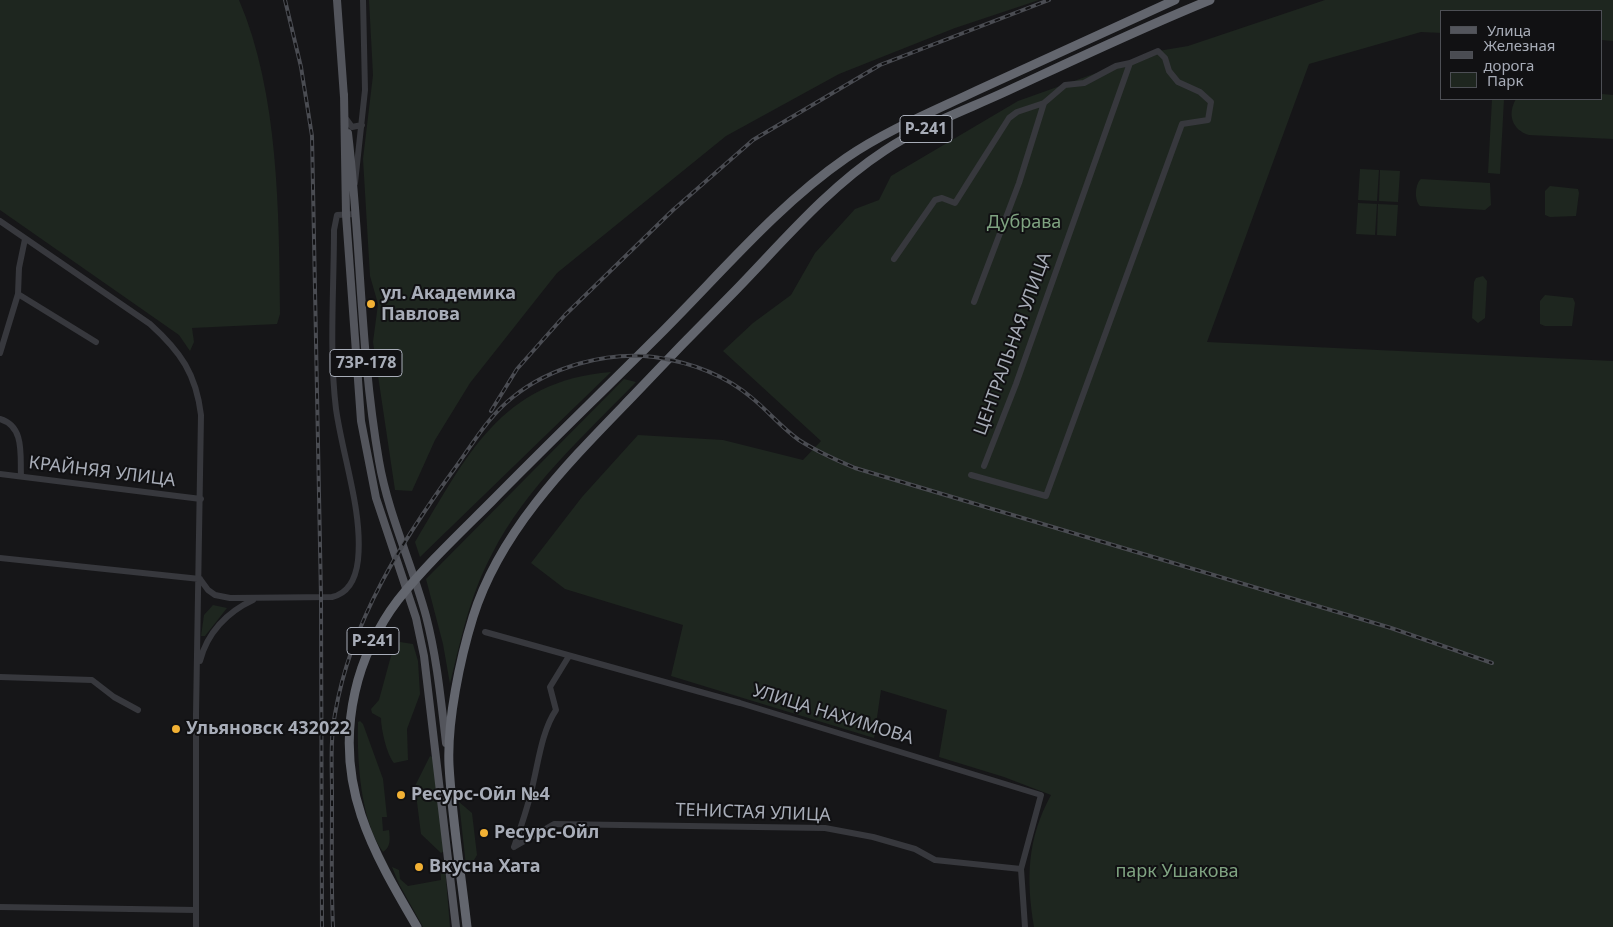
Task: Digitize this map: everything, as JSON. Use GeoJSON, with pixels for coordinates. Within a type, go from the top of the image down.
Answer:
{"type":"FeatureCollection","features":[{"type":"Feature","properties":{"kind":"highway","name":"Р-241"},"geometry":{"type":"LineString","coordinates":[[417,927],[371,844],[354,786],[350,757],[351,717],[355,690],[378,630],[396,602],[433,560],[791,202],[846,158],[905,124],[1175,0]]}},
{"type":"Feature","properties":{"kind":"highway","name":"Р-241"},"geometry":{"type":"LineString","coordinates":[[467,927],[449,763],[453,712],[460,668],[473,617],[494,566],[512,537],[545,493],[579,452],[828,196],[886,149],[957,114],[1210,0]]}},
{"type":"Feature","properties":{"kind":"main road"},"geometry":{"type":"LineString","coordinates":[[336,0],[344,94]]}},
{"type":"Feature","properties":{"kind":"main road","name":"73Р-178"},"geometry":{"type":"LineString","coordinates":[[344,94],[354,188],[368,394],[379,462],[391,511],[426,615],[435,657],[449,763]]}},
{"type":"Feature","properties":{"kind":"main road","name":"73Р-178"},"geometry":{"type":"LineString","coordinates":[[344,94],[346,215],[361,421],[367,458],[381,514],[416,618],[430,694],[456,927]]}},
{"type":"Feature","properties":{"kind":"street"},"geometry":{"type":"LineString","coordinates":[[354,188],[362,125],[364,90],[363,0]]}},
{"type":"Feature","properties":{"kind":"street"},"geometry":{"type":"LineString","coordinates":[[894,259],[936,200],[942,198],[955,203],[1009,118],[1017,112],[1044,103],[1065,86],[1084,83],[1116,66],[1130,63],[1158,51],[1165,58],[1169,71],[1178,82],[1200,92],[1211,102],[1208,120],[1182,124],[1046,496],[971,475]]}},
{"type":"Feature","properties":{"kind":"street","name":"ЦЕНТРАЛЬНАЯ УЛИЦА"},"geometry":{"type":"LineString","coordinates":[[984,466],[1016,384],[1130,63]]}},
{"type":"Feature","properties":{"kind":"street"},"geometry":{"type":"LineString","coordinates":[[974,302],[1019,183],[1044,103]]}},
{"type":"Feature","properties":{"kind":"street"},"geometry":{"type":"LineString","coordinates":[[347,120],[352,127],[362,125]]}},
{"type":"Feature","properties":{"kind":"street"},"geometry":{"type":"LineString","coordinates":[[0,558],[200,579],[208,590],[215,595],[254,599],[335,596],[349,587],[357,570],[359,552],[357,518],[340,431],[334,378],[334,230],[337,215],[356,214]]}},
{"type":"Feature","properties":{"kind":"street"},"geometry":{"type":"LineString","coordinates":[[0,221],[150,324],[173,345],[189,370],[200,402],[201,499],[197,679],[196,927]]}},
{"type":"Feature","properties":{"kind":"street"},"geometry":{"type":"LineString","coordinates":[[0,353],[18,294],[19,268],[25,239]]}},
{"type":"Feature","properties":{"kind":"street"},"geometry":{"type":"LineString","coordinates":[[18,294],[96,342]]}},
{"type":"Feature","properties":{"kind":"street"},"geometry":{"type":"LineString","coordinates":[[0,419],[12,426],[20,439],[21,476]]}},
{"type":"Feature","properties":{"kind":"street","name":"КРАЙНЯЯ УЛИЦА"},"geometry":{"type":"LineString","coordinates":[[0,474],[201,499]]}},
{"type":"Feature","properties":{"kind":"street"},"geometry":{"type":"LineString","coordinates":[[197,679],[201,657],[210,636],[234,610],[254,599]]}},
{"type":"Feature","properties":{"kind":"street","name":"УЛИЦА НАХИМОВА"},"geometry":{"type":"LineString","coordinates":[[485,632],[740,702],[1041,795],[1021,869],[1025,927]]}},
{"type":"Feature","properties":{"kind":"street","name":"ТЕНИСТАЯ УЛИЦА"},"geometry":{"type":"LineString","coordinates":[[568,656],[550,687],[556,710],[551,718],[531,794],[514,847],[554,824],[816,827],[873,837],[915,849],[935,860],[1021,869]]}},
{"type":"Feature","properties":{"kind":"street"},"geometry":{"type":"LineString","coordinates":[[0,677],[92,680],[114,697],[138,710]]}},
{"type":"Feature","properties":{"kind":"street"},"geometry":{"type":"LineString","coordinates":[[0,907],[196,910]]}},
{"type":"Feature","properties":{"kind":"green space"},"geometry":{"type":"Polygon","coordinates":[[[0,0],[239,0],[252,36],[262,74],[274,154],[280,276],[280,314],[277,324],[192,328],[194,342],[190,351],[179,335],[0,210],[0,0]]]}},
{"type":"Feature","properties":{"kind":"green space"},"geometry":{"type":"Polygon","coordinates":[[[369,0],[1039,0],[955,28],[839,74],[726,136],[557,273],[470,383],[435,440],[412,491],[395,490],[373,342],[378,304],[370,276],[363,159],[373,75],[369,0]]]}},
{"type":"Feature","properties":{"kind":"green space"},"geometry":{"type":"Polygon","coordinates":[[[1325,0],[1613,0],[1613,41],[1603,40],[1603,10],[1440,10],[1440,33],[1421,32],[1309,64],[1207,342],[1613,361],[1613,927],[1034,927],[1030,892],[1030,859],[1037,827],[1051,795],[1004,777],[939,757],[947,710],[881,690],[874,738],[671,676],[683,625],[565,589],[531,563],[582,497],[638,435],[723,440],[803,460],[821,441],[723,351],[753,323],[791,295],[815,253],[855,209],[879,200],[891,176],[1018,101],[1158,51],[1188,46],[1325,0]]]}},
{"type":"Feature","properties":{"kind":"green space"},"geometry":{"type":"Polygon","coordinates":[[[1603,94],[1613,95],[1613,139],[1529,135],[1523,133],[1513,121],[1513,105],[1516,100],[1603,100],[1603,94]]]}},
{"type":"Feature","properties":{"kind":"green space"},"geometry":{"type":"Polygon","coordinates":[[[1492,100],[1504,100],[1500,174],[1488,173],[1492,100]]]}},
{"type":"Feature","properties":{"kind":"green space"},"geometry":{"type":"Polygon","coordinates":[[[1360,169],[1379,170],[1377,201],[1358,200],[1360,169]]]}},
{"type":"Feature","properties":{"kind":"green space"},"geometry":{"type":"Polygon","coordinates":[[[1380,170],[1400,171],[1398,202],[1379,201],[1380,170]]]}},
{"type":"Feature","properties":{"kind":"green space"},"geometry":{"type":"Polygon","coordinates":[[[1421,179],[1490,183],[1491,205],[1485,210],[1420,206],[1416,192],[1417,184],[1421,179]]]}},
{"type":"Feature","properties":{"kind":"green space"},"geometry":{"type":"Polygon","coordinates":[[[1550,186],[1578,189],[1576,216],[1550,217],[1545,215],[1545,191],[1550,186]]]}},
{"type":"Feature","properties":{"kind":"green space"},"geometry":{"type":"Polygon","coordinates":[[[1358,203],[1377,204],[1375,235],[1356,234],[1358,203]]]}},
{"type":"Feature","properties":{"kind":"green space"},"geometry":{"type":"Polygon","coordinates":[[[1378,204],[1398,205],[1396,236],[1377,235],[1378,204]]]}},
{"type":"Feature","properties":{"kind":"green space"},"geometry":{"type":"Polygon","coordinates":[[[1483,276],[1487,281],[1485,318],[1478,323],[1472,318],[1474,282],[1476,278],[1483,276]]]}},
{"type":"Feature","properties":{"kind":"green space"},"geometry":{"type":"Polygon","coordinates":[[[1545,295],[1573,298],[1575,303],[1572,326],[1545,326],[1540,324],[1540,301],[1545,295]]]}},
{"type":"Feature","properties":{"kind":"green space"},"geometry":{"type":"Polygon","coordinates":[[[611,372],[420,557],[415,542],[452,480],[491,428],[514,407],[541,390],[573,378],[611,372]]]}},
{"type":"Feature","properties":{"kind":"green space"},"geometry":{"type":"Polygon","coordinates":[[[624,379],[636,382],[539,484],[522,506],[492,554],[478,585],[467,618],[450,684],[443,644],[426,579],[624,379]]]}},
{"type":"Feature","properties":{"kind":"green space"},"geometry":{"type":"Polygon","coordinates":[[[213,605],[227,608],[205,636],[201,636],[204,615],[213,605]]]}},
{"type":"Feature","properties":{"kind":"green space"},"geometry":{"type":"Polygon","coordinates":[[[400,642],[413,644],[418,661],[420,694],[407,729],[408,760],[394,763],[385,742],[381,718],[372,713],[371,709],[379,700],[391,656],[400,642]]]}},
{"type":"Feature","properties":{"kind":"green space"},"geometry":{"type":"Polygon","coordinates":[[[360,721],[363,724],[383,779],[387,817],[382,817],[383,831],[389,830],[390,840],[389,845],[383,852],[369,823],[362,789],[359,771],[358,737],[358,722],[360,721]]]}},
{"type":"Feature","properties":{"kind":"green space"},"geometry":{"type":"Polygon","coordinates":[[[430,756],[434,758],[444,851],[441,853],[421,834],[415,786],[430,756]]]}},
{"type":"Feature","properties":{"kind":"green space"},"geometry":{"type":"Polygon","coordinates":[[[459,802],[472,813],[477,855],[471,865],[466,866],[459,802]]]}},
{"type":"Feature","properties":{"kind":"green space"},"geometry":{"type":"Polygon","coordinates":[[[440,865],[445,867],[450,927],[423,927],[399,884],[392,867],[399,870],[400,879],[408,886],[441,880],[440,865]]]}},
{"type":"Feature","properties":{"kind":"railway"},"geometry":{"type":"LineString","coordinates":[[285,0],[301,67],[312,136],[321,597],[322,927]]}},
{"type":"Feature","properties":{"kind":"railway"},"geometry":{"type":"LineString","coordinates":[[491,411],[517,369],[565,315],[673,210],[753,140],[880,65],[1049,0]]}},
{"type":"Feature","properties":{"kind":"railway"},"geometry":{"type":"LineString","coordinates":[[333,927],[333,724],[343,679],[366,613],[399,551],[418,521],[477,437],[497,412],[513,397],[544,377],[598,359],[636,356],[654,357],[693,366],[718,376],[741,390],[799,440],[855,468],[1391,628],[1492,663]]}},
{"type":"Feature","properties":{"kind":"place","name":"ул. Академика Павлова"},"geometry":{"type":"Point","coordinates":[371,304]}},
{"type":"Feature","properties":{"kind":"place","name":"Ульяновск 432022"},"geometry":{"type":"Point","coordinates":[176,729]}},
{"type":"Feature","properties":{"kind":"place","name":"Ресурс-Ойл №4"},"geometry":{"type":"Point","coordinates":[401,795]}},
{"type":"Feature","properties":{"kind":"place","name":"Ресурс-Ойл"},"geometry":{"type":"Point","coordinates":[484,833]}},
{"type":"Feature","properties":{"kind":"place","name":"Вкусна Хата"},"geometry":{"type":"Point","coordinates":[419,867]}},
{"type":"Feature","properties":{"kind":"park label","name":"Дубрава"},"geometry":{"type":"Point","coordinates":[1024,223]}},
{"type":"Feature","properties":{"kind":"park label","name":"парк Ушакова"},"geometry":{"type":"Point","coordinates":[1177,872]}}]}
